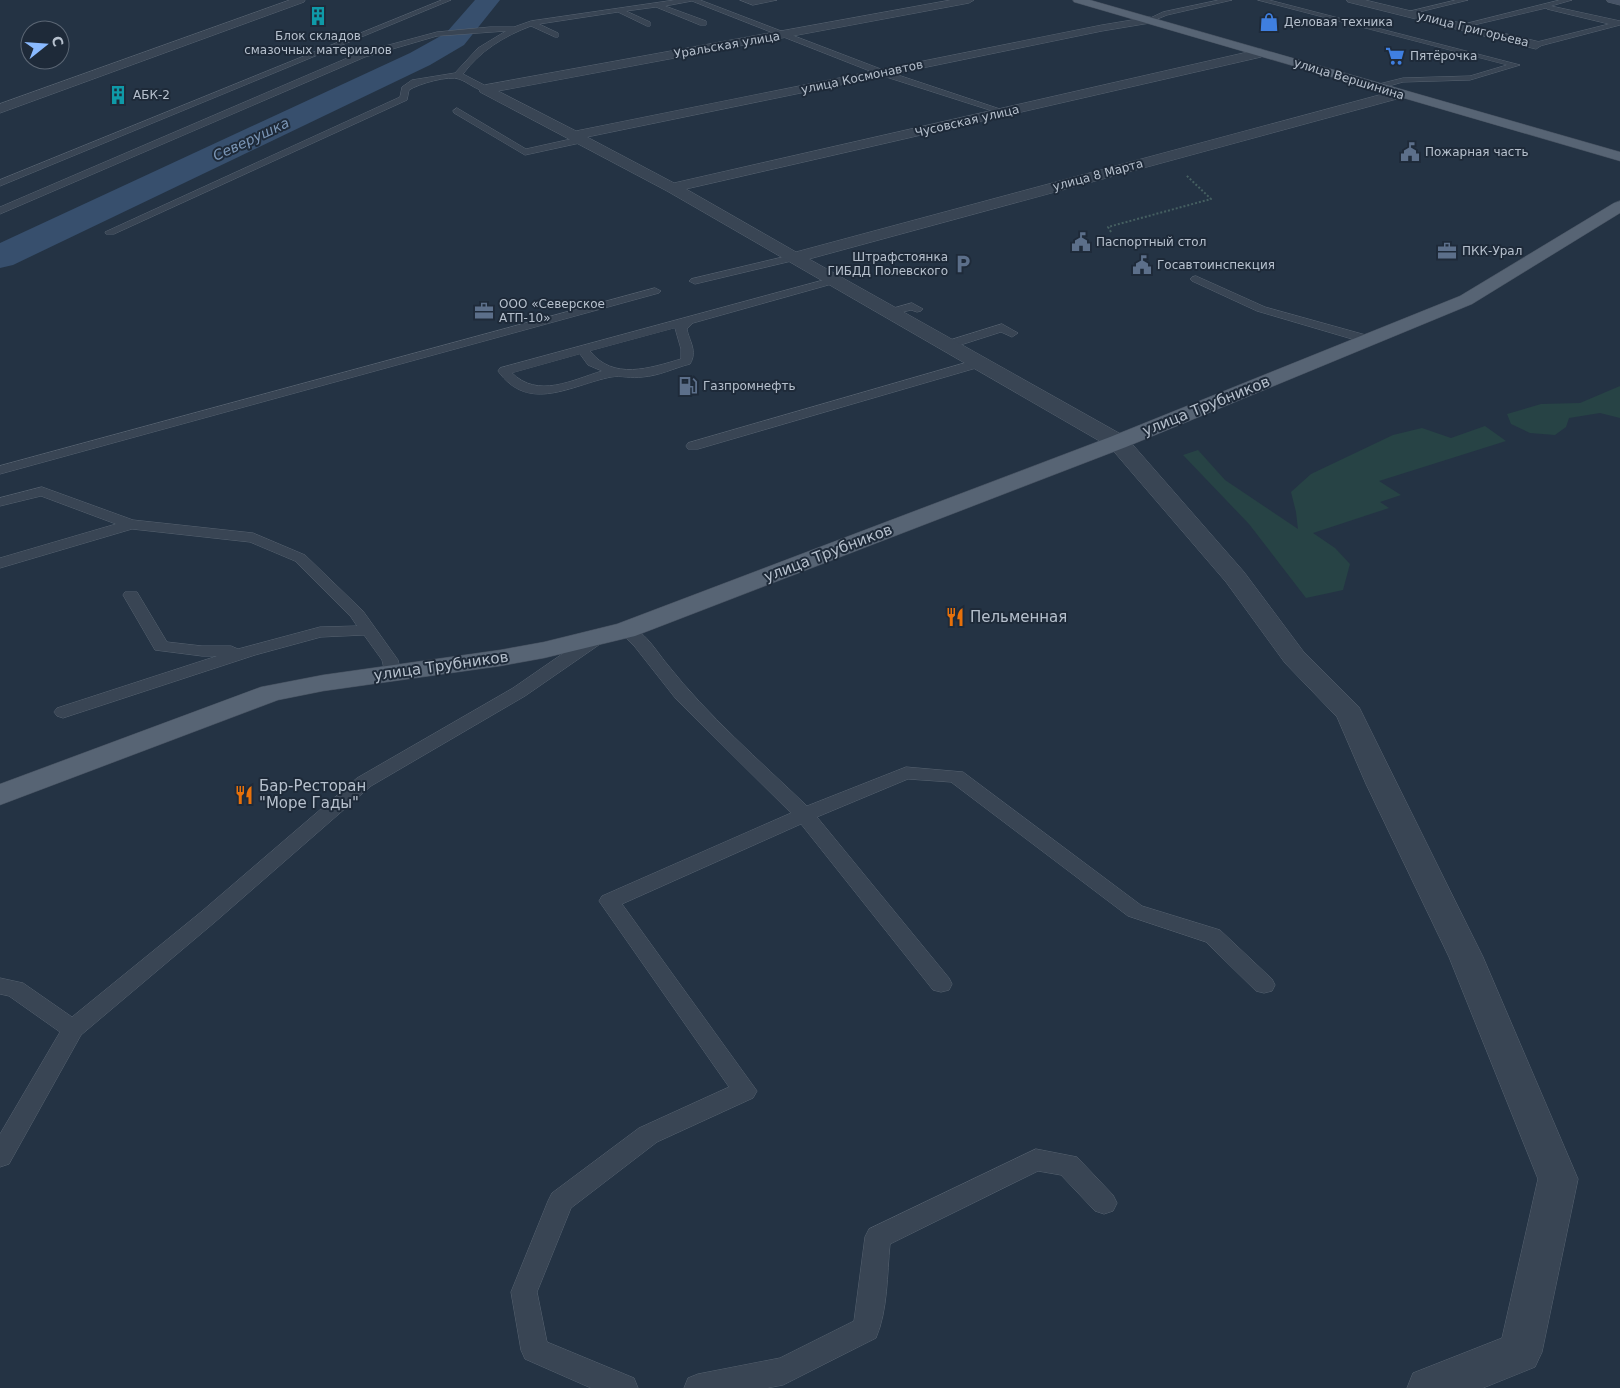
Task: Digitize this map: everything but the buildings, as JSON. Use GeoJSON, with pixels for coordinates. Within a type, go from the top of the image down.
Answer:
{"type":"FeatureCollection","features":[{"type":"Feature","properties":{"kind":"main road","name":"улица Вершинина"},"geometry":{"type":"LineString","coordinates":[[1078,0],[1620,158]]}},
{"type":"Feature","properties":{"kind":"main road","name":"улица Трубников"},"geometry":{"type":"LineString","coordinates":[[0,795],[271,693],[323,683],[500,658],[626,630],[1118,442],[1466,300],[1620,206]]}},
{"type":"Feature","properties":{"kind":"street"},"geometry":{"type":"LineString","coordinates":[[0,109],[300,0]]}},
{"type":"Feature","properties":{"kind":"street","name":"Уральская улица"},"geometry":{"type":"LineString","coordinates":[[485,89],[968,0]]}},
{"type":"Feature","properties":{"kind":"street","name":"улица Григорьева"},"geometry":{"type":"LineString","coordinates":[[1352,0],[1536,45]]}},
{"type":"Feature","properties":{"kind":"street"},"geometry":{"type":"LineString","coordinates":[[1612,0],[1620,2]]}},
{"type":"Feature","properties":{"kind":"street","name":"улица Космонавтов"},"geometry":{"type":"LineString","coordinates":[[577,138],[883,73],[1150,20]]}},
{"type":"Feature","properties":{"kind":"street","name":"Чусовская улица"},"geometry":{"type":"LineString","coordinates":[[672,188],[1261,53]]}},
{"type":"Feature","properties":{"kind":"street"},"geometry":{"type":"LineString","coordinates":[[485,89],[672,188],[796,257],[1118,442],[1235,577],[1294,657],[1349,713],[1381,784],[1466,957],[1558,1179],[1520,1352],[1428,1388]]}},
{"type":"Feature","properties":{"kind":"street","name":"улица 8 Марта"},"geometry":{"type":"LineString","coordinates":[[796,257],[1400,94]]}},
{"type":"Feature","properties":{"kind":"lane"},"geometry":{"type":"LineString","coordinates":[[0,183],[448,0]]}},
{"type":"Feature","properties":{"kind":"lane"},"geometry":{"type":"LineString","coordinates":[[622,0],[638,7]]}},
{"type":"Feature","properties":{"kind":"lane"},"geometry":{"type":"LineString","coordinates":[[458,75],[465,64],[481,49],[513,29],[531,23],[690,0]]}},
{"type":"Feature","properties":{"kind":"lane"},"geometry":{"type":"LineString","coordinates":[[694,0],[883,73],[1005,112]]}},
{"type":"Feature","properties":{"kind":"lane"},"geometry":{"type":"LineString","coordinates":[[743,0],[753,3],[774,0]]}},
{"type":"Feature","properties":{"kind":"lane"},"geometry":{"type":"LineString","coordinates":[[1150,20],[1165,13],[1229,0]]}},
{"type":"Feature","properties":{"kind":"lane"},"geometry":{"type":"LineString","coordinates":[[1261,0],[1516,65],[1470,78],[1403,80],[1378,87]]}},
{"type":"Feature","properties":{"kind":"lane"},"geometry":{"type":"LineString","coordinates":[[1407,13],[1465,0]]}},
{"type":"Feature","properties":{"kind":"lane"},"geometry":{"type":"LineString","coordinates":[[1461,26],[1570,0]]}},
{"type":"Feature","properties":{"kind":"lane"},"geometry":{"type":"LineString","coordinates":[[658,4],[703,23]]}},
{"type":"Feature","properties":{"kind":"lane"},"geometry":{"type":"LineString","coordinates":[[1543,6],[1620,23]]}},
{"type":"Feature","properties":{"kind":"lane"},"geometry":{"type":"LineString","coordinates":[[618,10],[646,24]]}},
{"type":"Feature","properties":{"kind":"lane"},"geometry":{"type":"LineString","coordinates":[[573,17],[587,24]]}},
{"type":"Feature","properties":{"kind":"lane"},"geometry":{"type":"LineString","coordinates":[[531,23],[555,35]]}},
{"type":"Feature","properties":{"kind":"lane"},"geometry":{"type":"LineString","coordinates":[[1536,45],[1620,23]]}},
{"type":"Feature","properties":{"kind":"lane"},"geometry":{"type":"LineString","coordinates":[[0,211],[362,55],[437,34],[490,29],[513,29]]}},
{"type":"Feature","properties":{"kind":"lane"},"geometry":{"type":"LineString","coordinates":[[322,50],[362,55]]}},
{"type":"Feature","properties":{"kind":"lane"},"geometry":{"type":"LineString","coordinates":[[110,232],[404,98],[405,89],[415,82],[458,75],[485,89]]}},
{"type":"Feature","properties":{"kind":"lane"},"geometry":{"type":"LineString","coordinates":[[456,111],[526,152],[577,138]]}},
{"type":"Feature","properties":{"kind":"lane"},"geometry":{"type":"LineString","coordinates":[[43,166],[90,172]]}},
{"type":"Feature","properties":{"kind":"lane"},"geometry":{"type":"LineString","coordinates":[[695,281],[796,257]]}},
{"type":"Feature","properties":{"kind":"lane"},"geometry":{"type":"LineString","coordinates":[[1196,279],[1261,309],[1369,340]]}},
{"type":"Feature","properties":{"kind":"lane"},"geometry":{"type":"LineString","coordinates":[[613,372],[545,393],[528,389],[516,383],[504,371],[835,280]]}},
{"type":"Feature","properties":{"kind":"lane"},"geometry":{"type":"LineString","coordinates":[[0,470],[655,291]]}},
{"type":"Feature","properties":{"kind":"lane"},"geometry":{"type":"LineString","coordinates":[[891,312],[912,306],[917,309]]}},
{"type":"Feature","properties":{"kind":"lane"},"geometry":{"type":"LineString","coordinates":[[582,349],[592,362],[613,372],[639,374],[686,361],[689,355],[681,335],[681,328],[689,320]]}},
{"type":"Feature","properties":{"kind":"lane"},"geometry":{"type":"LineString","coordinates":[[948,345],[1002,328],[1012,333]]}},
{"type":"Feature","properties":{"kind":"lane"},"geometry":{"type":"LineString","coordinates":[[693,446],[979,362]]}},
{"type":"Feature","properties":{"kind":"lane"},"geometry":{"type":"LineString","coordinates":[[0,502],[42,491],[131,524],[253,538],[300,558],[357,614],[390,660],[392,673]]}},
{"type":"Feature","properties":{"kind":"lane"},"geometry":{"type":"LineString","coordinates":[[0,563],[131,524]]}},
{"type":"Feature","properties":{"kind":"lane"},"geometry":{"type":"LineString","coordinates":[[131,595],[160,646],[202,651],[249,651]]}},
{"type":"Feature","properties":{"kind":"lane"},"geometry":{"type":"LineString","coordinates":[[63,712],[249,651],[320,632],[369,630]]}},
{"type":"Feature","properties":{"kind":"lane"},"geometry":{"type":"LineString","coordinates":[[626,630],[641,643],[682,695],[804,815],[941,984]]}},
{"type":"Feature","properties":{"kind":"lane"},"geometry":{"type":"LineString","coordinates":[[0,1156],[73,1029],[208,917],[364,782],[519,692],[600,636]]}},
{"type":"Feature","properties":{"kind":"lane"},"geometry":{"type":"LineString","coordinates":[[624,1388],[536,1350],[524,1292],[561,1200],[648,1135],[745,1091],[609,901],[906,772],[956,776],[1135,911],[1213,936],[1264,985]]}},
{"type":"Feature","properties":{"kind":"lane"},"geometry":{"type":"LineString","coordinates":[[0,986],[15,989],[73,1029]]}},
{"type":"Feature","properties":{"kind":"lane"},"geometry":{"type":"LineString","coordinates":[[698,1388],[783,1371],[866,1329],[878,1237],[1036,1160],[1068,1166],[1104,1203]]}},
{"type":"Feature","properties":{"kind":"path"},"geometry":{"type":"LineString","coordinates":[[1111,232],[1108,226],[1211,199],[1186,175]]}},
{"type":"Feature","properties":{"kind":"green space"},"geometry":{"type":"Polygon","coordinates":[[[1620,386],[1620,418],[1600,413],[1569,418],[1566,427],[1555,435],[1530,433],[1511,424],[1507,414],[1541,404],[1580,403],[1620,386]]]}},
{"type":"Feature","properties":{"kind":"green space"},"geometry":{"type":"Polygon","coordinates":[[[1485,426],[1506,441],[1379,481],[1401,495],[1380,502],[1389,508],[1313,533],[1335,548],[1350,564],[1343,590],[1306,598],[1249,524],[1183,455],[1198,450],[1225,480],[1298,529],[1291,492],[1311,474],[1393,435],[1422,428],[1451,438],[1485,426]]]}},
{"type":"Feature","properties":{"kind":"waterway","name":"Северушка"},"geometry":{"type":"LineString","coordinates":[[0,257],[420,59],[455,39],[488,0]]}},
{"type":"Feature","properties":{"kind":"place","name":"Блок складов смазочных материалов"},"geometry":{"type":"Point","coordinates":[318,16]}},
{"type":"Feature","properties":{"kind":"place","name":"Деловая техника"},"geometry":{"type":"Point","coordinates":[1269,22]}},
{"type":"Feature","properties":{"kind":"place","name":"Пятёрочка"},"geometry":{"type":"Point","coordinates":[1395,56]}},
{"type":"Feature","properties":{"kind":"place","name":"АБК-2"},"geometry":{"type":"Point","coordinates":[118,95]}},
{"type":"Feature","properties":{"kind":"place","name":"Пожарная часть"},"geometry":{"type":"Point","coordinates":[1410,152]}},
{"type":"Feature","properties":{"kind":"place","name":"Паспортный стол"},"geometry":{"type":"Point","coordinates":[1081,242]}},
{"type":"Feature","properties":{"kind":"place","name":"ПКК-Урал"},"geometry":{"type":"Point","coordinates":[1447,251]}},
{"type":"Feature","properties":{"kind":"place","name":"Штрафстоянка ГИБДД Полевского"},"geometry":{"type":"Point","coordinates":[963,264]}},
{"type":"Feature","properties":{"kind":"place","name":"Госавтоинспекция"},"geometry":{"type":"Point","coordinates":[1142,265]}},
{"type":"Feature","properties":{"kind":"place","name":"ООО «Северское АТП-10»"},"geometry":{"type":"Point","coordinates":[484,311]}},
{"type":"Feature","properties":{"kind":"place","name":"Газпромнефть"},"geometry":{"type":"Point","coordinates":[688,386]}},
{"type":"Feature","properties":{"kind":"place","name":"Пельменная"},"geometry":{"type":"Point","coordinates":[955,617]}},
{"type":"Feature","properties":{"kind":"place","name":"Бар-Ресторан \"Море Гады\""},"geometry":{"type":"Point","coordinates":[244,795]}}]}
